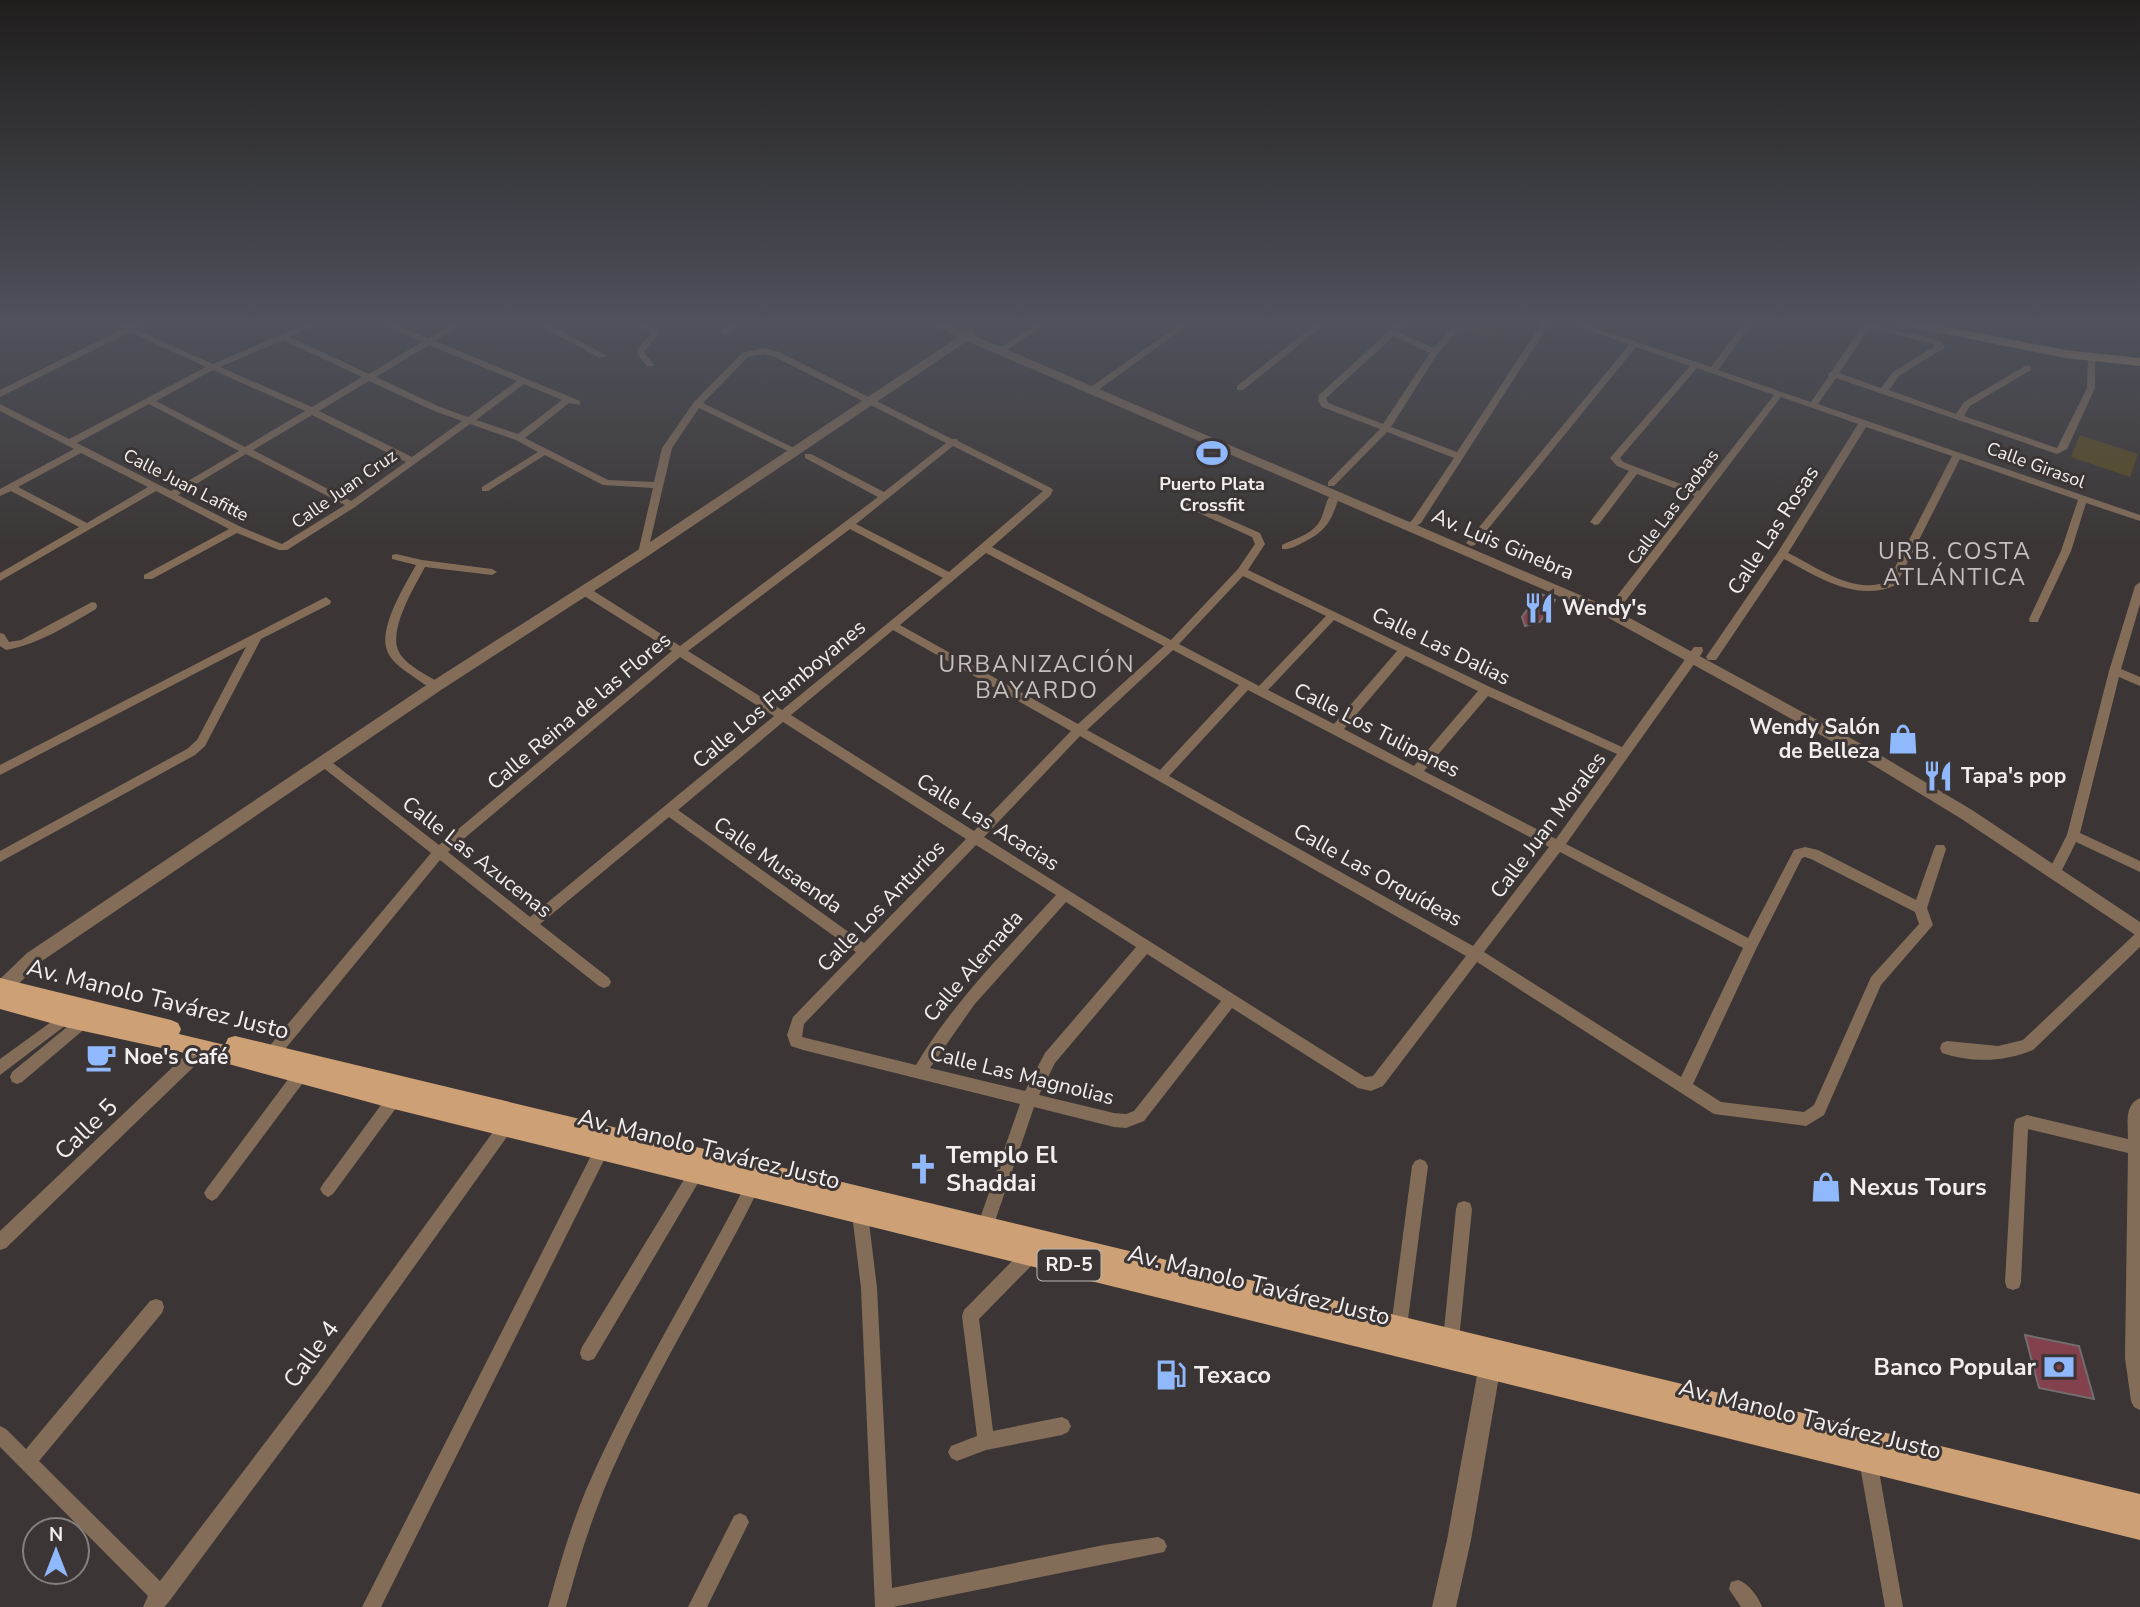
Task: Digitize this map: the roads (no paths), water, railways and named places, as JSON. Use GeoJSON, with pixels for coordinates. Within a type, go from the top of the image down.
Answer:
{"type":"FeatureCollection","features":[{"type":"Feature","properties":{"kind":"main road","name":"Av. Manolo Tavárez Justo"},"geometry":{"type":"LineString","coordinates":[[1,991],[74,1020],[203,1048],[394,1099],[1030,1255],[2140,1507]]}},
{"type":"Feature","properties":{"kind":"main road","name":"Av. Manolo Tavárez Justo"},"geometry":{"type":"LineString","coordinates":[[1,991],[272,1054],[1451,1340],[1491,1359],[1868,1460],[2140,1527]]}},
{"type":"Feature","properties":{"kind":"street"},"geometry":{"type":"LineString","coordinates":[[69,443],[160,395]]}},
{"type":"Feature","properties":{"kind":"street"},"geometry":{"type":"LineString","coordinates":[[276,395],[412,461]]}},
{"type":"Feature","properties":{"kind":"street"},"geometry":{"type":"LineString","coordinates":[[171,495],[339,395]]}},
{"type":"Feature","properties":{"kind":"street"},"geometry":{"type":"LineString","coordinates":[[409,395],[437,409],[519,438],[611,485],[657,485]]}},
{"type":"Feature","properties":{"kind":"street","name":"Calle Juan Cruz"},"geometry":{"type":"LineString","coordinates":[[283,548],[352,505],[504,395]]}},
{"type":"Feature","properties":{"kind":"street"},"geometry":{"type":"LineString","coordinates":[[519,438],[573,401],[558,395]]}},
{"type":"Feature","properties":{"kind":"street"},"geometry":{"type":"LineString","coordinates":[[643,553],[667,448],[706,395]]}},
{"type":"Feature","properties":{"kind":"street"},"geometry":{"type":"LineString","coordinates":[[856,395],[954,442]]}},
{"type":"Feature","properties":{"kind":"street"},"geometry":{"type":"LineString","coordinates":[[1,991],[33,958],[436,686],[643,553],[877,395]]}},
{"type":"Feature","properties":{"kind":"street","name":"Av. Luis Ginebra"},"geometry":{"type":"LineString","coordinates":[[1110,395],[1613,610]]}},
{"type":"Feature","properties":{"kind":"street"},"geometry":{"type":"LineString","coordinates":[[1324,395],[1322,397],[1325,405],[1458,456]]}},
{"type":"Feature","properties":{"kind":"street"},"geometry":{"type":"LineString","coordinates":[[1286,547],[1323,527],[1329,520],[1333,489],[1384,429],[1408,395]]}},
{"type":"Feature","properties":{"kind":"street"},"geometry":{"type":"LineString","coordinates":[[1413,524],[1498,395]]}},
{"type":"Feature","properties":{"kind":"street"},"geometry":{"type":"LineString","coordinates":[[1471,543],[1592,395]]}},
{"type":"Feature","properties":{"kind":"street"},"geometry":{"type":"LineString","coordinates":[[1669,395],[1615,458],[1616,462],[1702,495]]}},
{"type":"Feature","properties":{"kind":"street","name":"Calle Las Caobas"},"geometry":{"type":"LineString","coordinates":[[1613,610],[1778,395]]}},
{"type":"Feature","properties":{"kind":"street","name":"Calle Girasol"},"geometry":{"type":"LineString","coordinates":[[1786,395],[2140,518]]}},
{"type":"Feature","properties":{"kind":"street"},"geometry":{"type":"LineString","coordinates":[[1814,404],[1819,395]]}},
{"type":"Feature","properties":{"kind":"street"},"geometry":{"type":"LineString","coordinates":[[1891,395],[2048,449],[2062,449],[2088,395]]}},
{"type":"Feature","properties":{"kind":"street"},"geometry":{"type":"LineString","coordinates":[[1958,418],[1967,404],[1983,395]]}},
{"type":"Feature","properties":{"kind":"street"},"geometry":{"type":"LineString","coordinates":[[149,401],[352,505]]}},
{"type":"Feature","properties":{"kind":"street"},"geometry":{"type":"LineString","coordinates":[[697,404],[793,450]]}},
{"type":"Feature","properties":{"kind":"street","name":"Calle Juan Lafitte"},"geometry":{"type":"LineString","coordinates":[[0,407],[237,529],[283,548]]}},
{"type":"Feature","properties":{"kind":"street","name":"Calle Las Rosas"},"geometry":{"type":"LineString","coordinates":[[1712,657],[1782,554],[1864,422]]}},
{"type":"Feature","properties":{"kind":"street","name":"Calle Los Flamboyanes"},"geometry":{"type":"LineString","coordinates":[[531,925],[1047,494],[1048,490],[954,442]]}},
{"type":"Feature","properties":{"kind":"street","name":"Calle Reina de las Flores"},"geometry":{"type":"LineString","coordinates":[[272,1054],[439,852],[680,651],[849,525],[954,442]]}},
{"type":"Feature","properties":{"kind":"street"},"geometry":{"type":"LineString","coordinates":[[0,493],[81,449]]}},
{"type":"Feature","properties":{"kind":"street"},"geometry":{"type":"LineString","coordinates":[[485,489],[546,451]]}},
{"type":"Feature","properties":{"kind":"street"},"geometry":{"type":"LineString","coordinates":[[1782,554],[1848,586],[1875,591],[1884,589],[1892,583],[1958,454]]}},
{"type":"Feature","properties":{"kind":"street"},"geometry":{"type":"LineString","coordinates":[[808,456],[883,496]]}},
{"type":"Feature","properties":{"kind":"street"},"geometry":{"type":"LineString","coordinates":[[1595,522],[1635,470]]}},
{"type":"Feature","properties":{"kind":"street"},"geometry":{"type":"LineString","coordinates":[[11,487],[86,527]]}},
{"type":"Feature","properties":{"kind":"street"},"geometry":{"type":"LineString","coordinates":[[0,578],[156,487]]}},
{"type":"Feature","properties":{"kind":"street"},"geometry":{"type":"LineString","coordinates":[[2034,618],[2066,551],[2083,498]]}},
{"type":"Feature","properties":{"kind":"street","name":"Calle Los Anturios"},"geometry":{"type":"LineString","coordinates":[[794,1035],[797,1021],[1079,730],[1172,645],[1242,571],[1260,544],[1256,536],[1182,502]]}},
{"type":"Feature","properties":{"kind":"street","name":"Av. Luis Ginebra"},"geometry":{"type":"LineString","coordinates":[[1413,524],[1471,543],[1613,610],[1695,654],[2058,867],[2140,931]]}},
{"type":"Feature","properties":{"kind":"street"},"geometry":{"type":"LineString","coordinates":[[849,525],[950,577]]}},
{"type":"Feature","properties":{"kind":"street"},"geometry":{"type":"LineString","coordinates":[[149,577],[237,529]]}},
{"type":"Feature","properties":{"kind":"street","name":"Calle Los Tulipanes"},"geometry":{"type":"LineString","coordinates":[[985,548],[1751,946]]}},
{"type":"Feature","properties":{"kind":"street"},"geometry":{"type":"LineString","coordinates":[[396,557],[422,564],[492,572]]}},
{"type":"Feature","properties":{"kind":"street"},"geometry":{"type":"LineString","coordinates":[[422,564],[400,606],[390,643],[394,654],[405,665],[436,686]]}},
{"type":"Feature","properties":{"kind":"street","name":"Calle Las Dalias"},"geometry":{"type":"LineString","coordinates":[[1242,571],[1486,690],[1625,753]]}},
{"type":"Feature","properties":{"kind":"street"},"geometry":{"type":"LineString","coordinates":[[2058,867],[2073,835],[2140,586]]}},
{"type":"Feature","properties":{"kind":"street","name":"Calle Las Acacias"},"geometry":{"type":"LineString","coordinates":[[585,590],[1363,1083],[1371,1084]]}},
{"type":"Feature","properties":{"kind":"street"},"geometry":{"type":"LineString","coordinates":[[0,770],[326,601]]}},
{"type":"Feature","properties":{"kind":"street"},"geometry":{"type":"LineString","coordinates":[[2,646],[23,643],[41,635],[92,606]]}},
{"type":"Feature","properties":{"kind":"street"},"geometry":{"type":"LineString","coordinates":[[1261,691],[1333,615]]}},
{"type":"Feature","properties":{"kind":"street","name":"Calle Las Orquídeas"},"geometry":{"type":"LineString","coordinates":[[892,625],[1475,954],[1719,1109],[1806,1119],[1819,1110],[1876,981],[1926,925],[1920,908]]}},
{"type":"Feature","properties":{"kind":"street"},"geometry":{"type":"LineString","coordinates":[[0,857],[191,752],[201,743],[257,637]]}},
{"type":"Feature","properties":{"kind":"street"},"geometry":{"type":"LineString","coordinates":[[1336,730],[1405,650]]}},
{"type":"Feature","properties":{"kind":"street","name":"Av. Luis Ginebra"},"geometry":{"type":"LineString","coordinates":[[1695,654],[1712,657],[1865,743],[2140,918]]}},
{"type":"Feature","properties":{"kind":"street","name":"Calle Juan Morales"},"geometry":{"type":"LineString","coordinates":[[1371,1084],[1378,1081],[1558,845],[1695,654]]}},
{"type":"Feature","properties":{"kind":"street"},"geometry":{"type":"LineString","coordinates":[[2115,671],[2140,682]]}},
{"type":"Feature","properties":{"kind":"street"},"geometry":{"type":"LineString","coordinates":[[1161,776],[1247,684]]}},
{"type":"Feature","properties":{"kind":"street"},"geometry":{"type":"LineString","coordinates":[[1416,772],[1486,690]]}},
{"type":"Feature","properties":{"kind":"street","name":"Calle Las Azucenas"},"geometry":{"type":"LineString","coordinates":[[325,763],[604,982]]}},
{"type":"Feature","properties":{"kind":"street","name":"Calle Musaenda"},"geometry":{"type":"LineString","coordinates":[[669,810],[865,951]]}},
{"type":"Feature","properties":{"kind":"street"},"geometry":{"type":"LineString","coordinates":[[2073,835],[2140,867]]}},
{"type":"Feature","properties":{"kind":"street"},"geometry":{"type":"LineString","coordinates":[[1684,1087],[1798,855],[1805,852],[1814,854],[1920,908],[1940,849]]}},
{"type":"Feature","properties":{"kind":"street","name":"Calle Alemada"},"geometry":{"type":"LineString","coordinates":[[919,1071],[937,1039],[955,1015],[1065,894]]}},
{"type":"Feature","properties":{"kind":"street"},"geometry":{"type":"LineString","coordinates":[[1947,1048],[2000,1054],[2015,1052],[2028,1045],[2140,938]]}},
{"type":"Feature","properties":{"kind":"street"},"geometry":{"type":"LineString","coordinates":[[985,1227],[1029,1099],[1051,1058],[1146,945]]}},
{"type":"Feature","properties":{"kind":"street","name":"Calle Las Magnolias"},"geometry":{"type":"LineString","coordinates":[[794,1035],[796,1041],[803,1044],[1126,1121],[1139,1115],[1231,999]]}},
{"type":"Feature","properties":{"kind":"street"},"geometry":{"type":"LineString","coordinates":[[0,1069],[74,1020]]}},
{"type":"Feature","properties":{"kind":"street"},"geometry":{"type":"LineString","coordinates":[[17,1077],[74,1020]]}},
{"type":"Feature","properties":{"kind":"street","name":"Calle 5"},"geometry":{"type":"LineString","coordinates":[[0,1242],[203,1048]]}},
{"type":"Feature","properties":{"kind":"street"},"geometry":{"type":"LineString","coordinates":[[212,1193],[300,1075]]}},
{"type":"Feature","properties":{"kind":"street"},"geometry":{"type":"LineString","coordinates":[[328,1189],[394,1099]]}},
{"type":"Feature","properties":{"kind":"street"},"geometry":{"type":"LineString","coordinates":[[2140,1105],[2136,1108],[2133,1358],[2140,1401]]}},
{"type":"Feature","properties":{"kind":"street"},"geometry":{"type":"LineString","coordinates":[[2013,1282],[2021,1124],[2027,1122],[2137,1148]]}},
{"type":"Feature","properties":{"kind":"street","name":"Calle 4"},"geometry":{"type":"LineString","coordinates":[[156,1602],[321,1383],[506,1126]]}},
{"type":"Feature","properties":{"kind":"street"},"geometry":{"type":"LineString","coordinates":[[371,1607],[602,1149]]}},
{"type":"Feature","properties":{"kind":"street"},"geometry":{"type":"LineString","coordinates":[[1399,1327],[1420,1166]]}},
{"type":"Feature","properties":{"kind":"street"},"geometry":{"type":"LineString","coordinates":[[588,1353],[696,1173]]}},
{"type":"Feature","properties":{"kind":"street"},"geometry":{"type":"LineString","coordinates":[[557,1607],[579,1528],[599,1476],[752,1187]]}},
{"type":"Feature","properties":{"kind":"street"},"geometry":{"type":"LineString","coordinates":[[1451,1340],[1464,1209]]}},
{"type":"Feature","properties":{"kind":"street"},"geometry":{"type":"LineString","coordinates":[[860,1213],[869,1288],[884,1603],[1104,1554],[1158,1546]]}},
{"type":"Feature","properties":{"kind":"street"},"geometry":{"type":"LineString","coordinates":[[986,1441],[970,1316],[1030,1255]]}},
{"type":"Feature","properties":{"kind":"street"},"geometry":{"type":"LineString","coordinates":[[26,1463],[156,1307]]}},
{"type":"Feature","properties":{"kind":"street"},"geometry":{"type":"LineString","coordinates":[[1444,1607],[1460,1540],[1491,1359]]}},
{"type":"Feature","properties":{"kind":"street"},"geometry":{"type":"LineString","coordinates":[[957,1452],[986,1441],[1062,1426]]}},
{"type":"Feature","properties":{"kind":"street"},"geometry":{"type":"LineString","coordinates":[[0,1435],[156,1602]]}},
{"type":"Feature","properties":{"kind":"street"},"geometry":{"type":"LineString","coordinates":[[1868,1460],[1894,1607]]}},
{"type":"Feature","properties":{"kind":"street"},"geometry":{"type":"LineString","coordinates":[[697,1607],[740,1522]]}},
{"type":"Feature","properties":{"kind":"street"},"geometry":{"type":"LineString","coordinates":[[1738,1589],[1753,1607]]}},
{"type":"Feature","properties":{"kind":"place","name":"Puerto Plata Crossfit"},"geometry":{"type":"Point","coordinates":[1212,453]}},
{"type":"Feature","properties":{"kind":"place","name":"Wendy's"},"geometry":{"type":"Point","coordinates":[1539,608]}},
{"type":"Feature","properties":{"kind":"place","name":"Wendy Salón de Belleza"},"geometry":{"type":"Point","coordinates":[1903,739]}},
{"type":"Feature","properties":{"kind":"place","name":"Tapa's pop"},"geometry":{"type":"Point","coordinates":[1938,776]}},
{"type":"Feature","properties":{"kind":"place","name":"Noe's Café"},"geometry":{"type":"Point","coordinates":[101,1057]}},
{"type":"Feature","properties":{"kind":"place","name":"Templo El Shaddai"},"geometry":{"type":"Point","coordinates":[923,1169]}},
{"type":"Feature","properties":{"kind":"place","name":"Nexus Tours"},"geometry":{"type":"Point","coordinates":[1826,1187]}},
{"type":"Feature","properties":{"kind":"place","name":"Banco Popular"},"geometry":{"type":"Point","coordinates":[2059,1367]}},
{"type":"Feature","properties":{"kind":"place","name":"Texaco"},"geometry":{"type":"Point","coordinates":[1171,1375]}},
{"type":"Feature","properties":{"kind":"district","name":"URB. COSTA ATLÁNTICA"},"geometry":{"type":"Point","coordinates":[1955,564]}},
{"type":"Feature","properties":{"kind":"district","name":"URBANIZACIÓN BAYARDO"},"geometry":{"type":"Point","coordinates":[1037,677]}}]}
